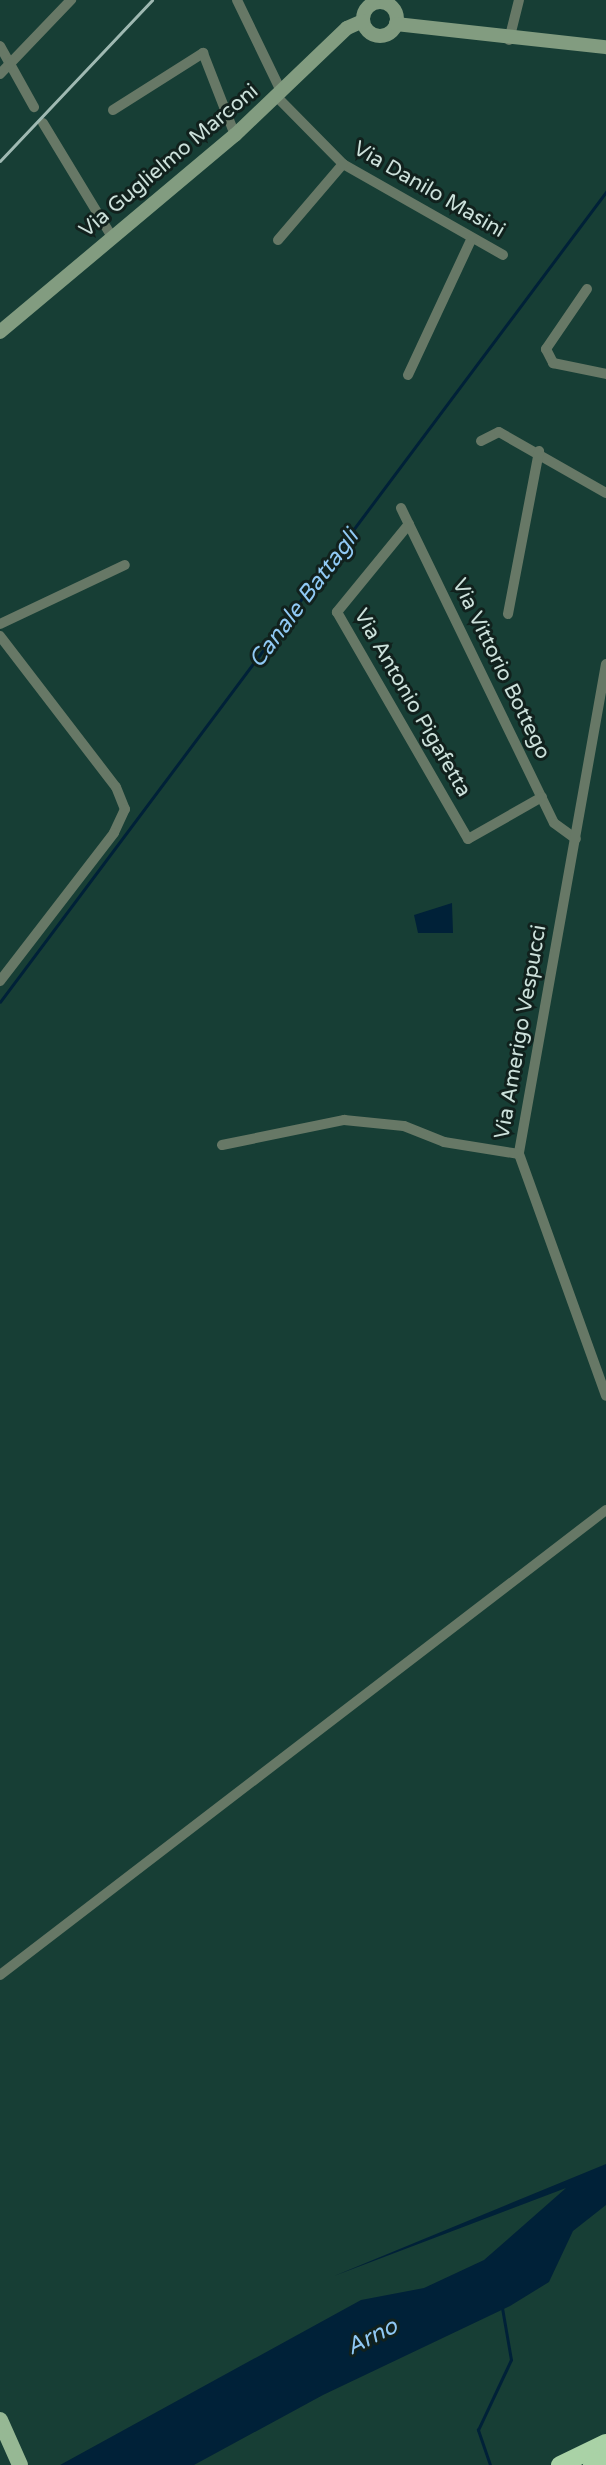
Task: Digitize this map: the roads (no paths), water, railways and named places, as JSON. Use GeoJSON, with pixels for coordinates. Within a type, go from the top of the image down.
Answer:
{"type":"FeatureCollection","features":[{"type":"Feature","properties":{"kind":"highway"},"geometry":{"type":"LineString","coordinates":[[560,2465],[606,2443]]}},
{"type":"Feature","properties":{"kind":"highway"},"geometry":{"type":"LineString","coordinates":[[592,2465],[606,2458]]}},
{"type":"Feature","properties":{"kind":"main road"},"geometry":{"type":"LineString","coordinates":[[0,2420],[20,2465]]}},
{"type":"Feature","properties":{"kind":"street"},"geometry":{"type":"LineString","coordinates":[[0,74],[71,0]]}},
{"type":"Feature","properties":{"kind":"street","name":"Via Danilo Masini"},"geometry":{"type":"LineString","coordinates":[[237,0],[280,95],[343,164],[503,255]]}},
{"type":"Feature","properties":{"kind":"street"},"geometry":{"type":"LineString","coordinates":[[514,40],[519,0]]}},
{"type":"Feature","properties":{"kind":"street"},"geometry":{"type":"LineString","coordinates":[[396,24],[395,11],[386,1],[369,6],[363,22],[376,35],[396,24],[514,40],[606,47]]}},
{"type":"Feature","properties":{"kind":"street","name":"Via Guglielmo Marconi"},"geometry":{"type":"LineString","coordinates":[[0,332],[235,135],[280,95],[347,28],[363,22]]}},
{"type":"Feature","properties":{"kind":"street"},"geometry":{"type":"LineString","coordinates":[[0,46],[34,107]]}},
{"type":"Feature","properties":{"kind":"street"},"geometry":{"type":"LineString","coordinates":[[113,110],[203,53],[235,135]]}},
{"type":"Feature","properties":{"kind":"street"},"geometry":{"type":"LineString","coordinates":[[43,123],[111,237]]}},
{"type":"Feature","properties":{"kind":"street"},"geometry":{"type":"LineString","coordinates":[[278,240],[343,164]]}},
{"type":"Feature","properties":{"kind":"street"},"geometry":{"type":"LineString","coordinates":[[408,375],[472,238]]}},
{"type":"Feature","properties":{"kind":"street"},"geometry":{"type":"LineString","coordinates":[[587,289],[546,349],[553,363],[606,373]]}},
{"type":"Feature","properties":{"kind":"street"},"geometry":{"type":"LineString","coordinates":[[481,440],[499,432],[539,451],[606,493]]}},
{"type":"Feature","properties":{"kind":"street"},"geometry":{"type":"LineString","coordinates":[[508,614],[539,451]]}},
{"type":"Feature","properties":{"kind":"street","name":"Via Vittorio Bottego"},"geometry":{"type":"LineString","coordinates":[[401,508],[554,823],[576,839]]}},
{"type":"Feature","properties":{"kind":"street","name":"Via Antonio Pigafetta"},"geometry":{"type":"LineString","coordinates":[[409,524],[337,612],[468,839],[542,797]]}},
{"type":"Feature","properties":{"kind":"street"},"geometry":{"type":"LineString","coordinates":[[0,624],[125,565]]}},
{"type":"Feature","properties":{"kind":"street"},"geometry":{"type":"LineString","coordinates":[[0,636],[117,787],[125,809],[114,833],[0,981]]}},
{"type":"Feature","properties":{"kind":"street","name":"Via Amerigo Vespucci"},"geometry":{"type":"LineString","coordinates":[[606,664],[576,839],[522,1110],[519,1154],[606,1396]]}},
{"type":"Feature","properties":{"kind":"street"},"geometry":{"type":"LineString","coordinates":[[222,1145],[344,1120],[404,1126],[444,1142],[519,1154]]}},
{"type":"Feature","properties":{"kind":"street"},"geometry":{"type":"LineString","coordinates":[[0,1975],[606,1510]]}},
{"type":"Feature","properties":{"kind":"water"},"geometry":{"type":"Polygon","coordinates":[[[452,903],[453,933],[418,933],[414,915],[452,903]]]}},
{"type":"Feature","properties":{"kind":"water","name":"Arno"},"geometry":{"type":"Polygon","coordinates":[[[606,2164],[606,2205],[573,2231],[549,2282],[510,2306],[323,2395],[194,2465],[60,2465],[361,2300],[424,2288],[484,2260],[566,2188],[334,2276],[606,2164]]]}},
{"type":"Feature","properties":{"kind":"waterway","name":"Canale Battagli"},"geometry":{"type":"LineString","coordinates":[[0,1002],[606,192]]}},
{"type":"Feature","properties":{"kind":"waterway"},"geometry":{"type":"LineString","coordinates":[[490,2465],[478,2430],[511,2360],[502,2308]]}},
{"type":"Feature","properties":{"kind":"railway"},"geometry":{"type":"LineString","coordinates":[[0,161],[152,0]]}}]}
